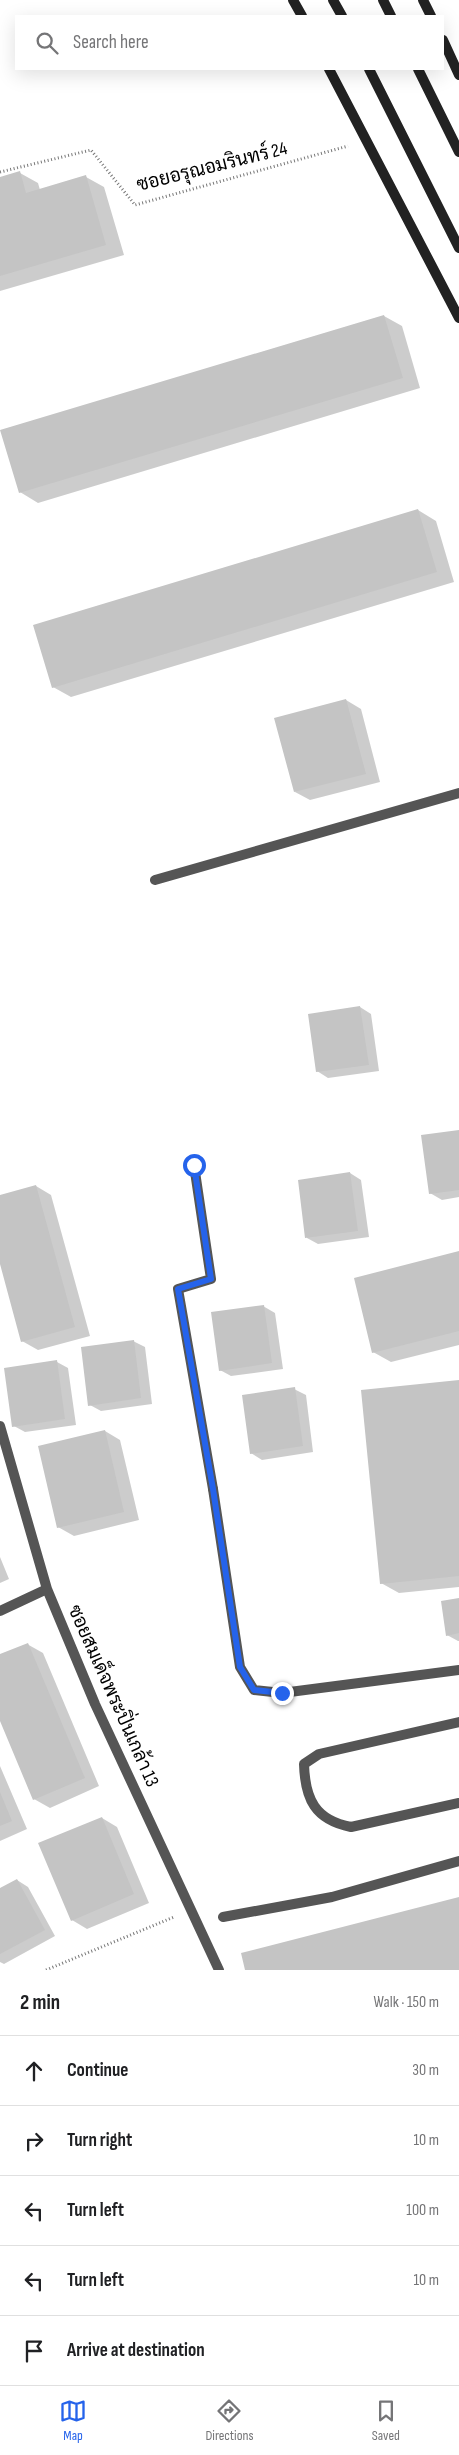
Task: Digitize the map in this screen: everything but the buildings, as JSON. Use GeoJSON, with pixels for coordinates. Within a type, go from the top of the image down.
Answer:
{"type":"FeatureCollection","features":[{"type":"Feature","properties":{"kind":"main road"},"geometry":{"type":"LineString","coordinates":[[293,0],[301,15]]}},
{"type":"Feature","properties":{"kind":"main road"},"geometry":{"type":"LineString","coordinates":[[333,0],[341,15]]}},
{"type":"Feature","properties":{"kind":"main road"},"geometry":{"type":"LineString","coordinates":[[383,0],[390,15]]}},
{"type":"Feature","properties":{"kind":"main road"},"geometry":{"type":"LineString","coordinates":[[423,0],[430,15]]}},
{"type":"Feature","properties":{"kind":"main road"},"geometry":{"type":"LineString","coordinates":[[444,42],[459,75]]}},
{"type":"Feature","properties":{"kind":"main road"},"geometry":{"type":"LineString","coordinates":[[329,70],[459,318]]}},
{"type":"Feature","properties":{"kind":"main road"},"geometry":{"type":"LineString","coordinates":[[369,70],[459,248]]}},
{"type":"Feature","properties":{"kind":"main road"},"geometry":{"type":"LineString","coordinates":[[418,70],[459,152]]}},
{"type":"Feature","properties":{"kind":"street"},"geometry":{"type":"LineString","coordinates":[[155,880],[459,793]]}},
{"type":"Feature","properties":{"kind":"street"},"geometry":{"type":"LineString","coordinates":[[194,1165],[211,1279],[178,1289],[213,1489],[240,1667],[254,1690],[282,1693],[459,1670]]}},
{"type":"Feature","properties":{"kind":"street","name":"ซอยสมเด็จพระปิ่นเกล้า 13"},"geometry":{"type":"LineString","coordinates":[[0,1426],[47,1590],[95,1704],[219,1970]]}},
{"type":"Feature","properties":{"kind":"street"},"geometry":{"type":"LineString","coordinates":[[0,1612],[47,1590]]}},
{"type":"Feature","properties":{"kind":"street"},"geometry":{"type":"LineString","coordinates":[[459,1722],[319,1754],[304,1764],[304,1783],[315,1810],[336,1824],[351,1826],[459,1803]]}},
{"type":"Feature","properties":{"kind":"street"},"geometry":{"type":"LineString","coordinates":[[223,1917],[332,1897],[459,1861]]}},
{"type":"Feature","properties":{"kind":"path","name":"ซอยอรุณอมรินทร์ 24"},"geometry":{"type":"LineString","coordinates":[[0,172],[91,150],[136,205],[366,141]]}},
{"type":"Feature","properties":{"kind":"path"},"geometry":{"type":"LineString","coordinates":[[46,1970],[191,1910]]}},
{"type":"Feature","properties":{"kind":"route"},"geometry":{"type":"LineString","coordinates":[[194,1165],[211,1279],[178,1289],[213,1489],[240,1667],[254,1690],[282,1693]]}}]}
